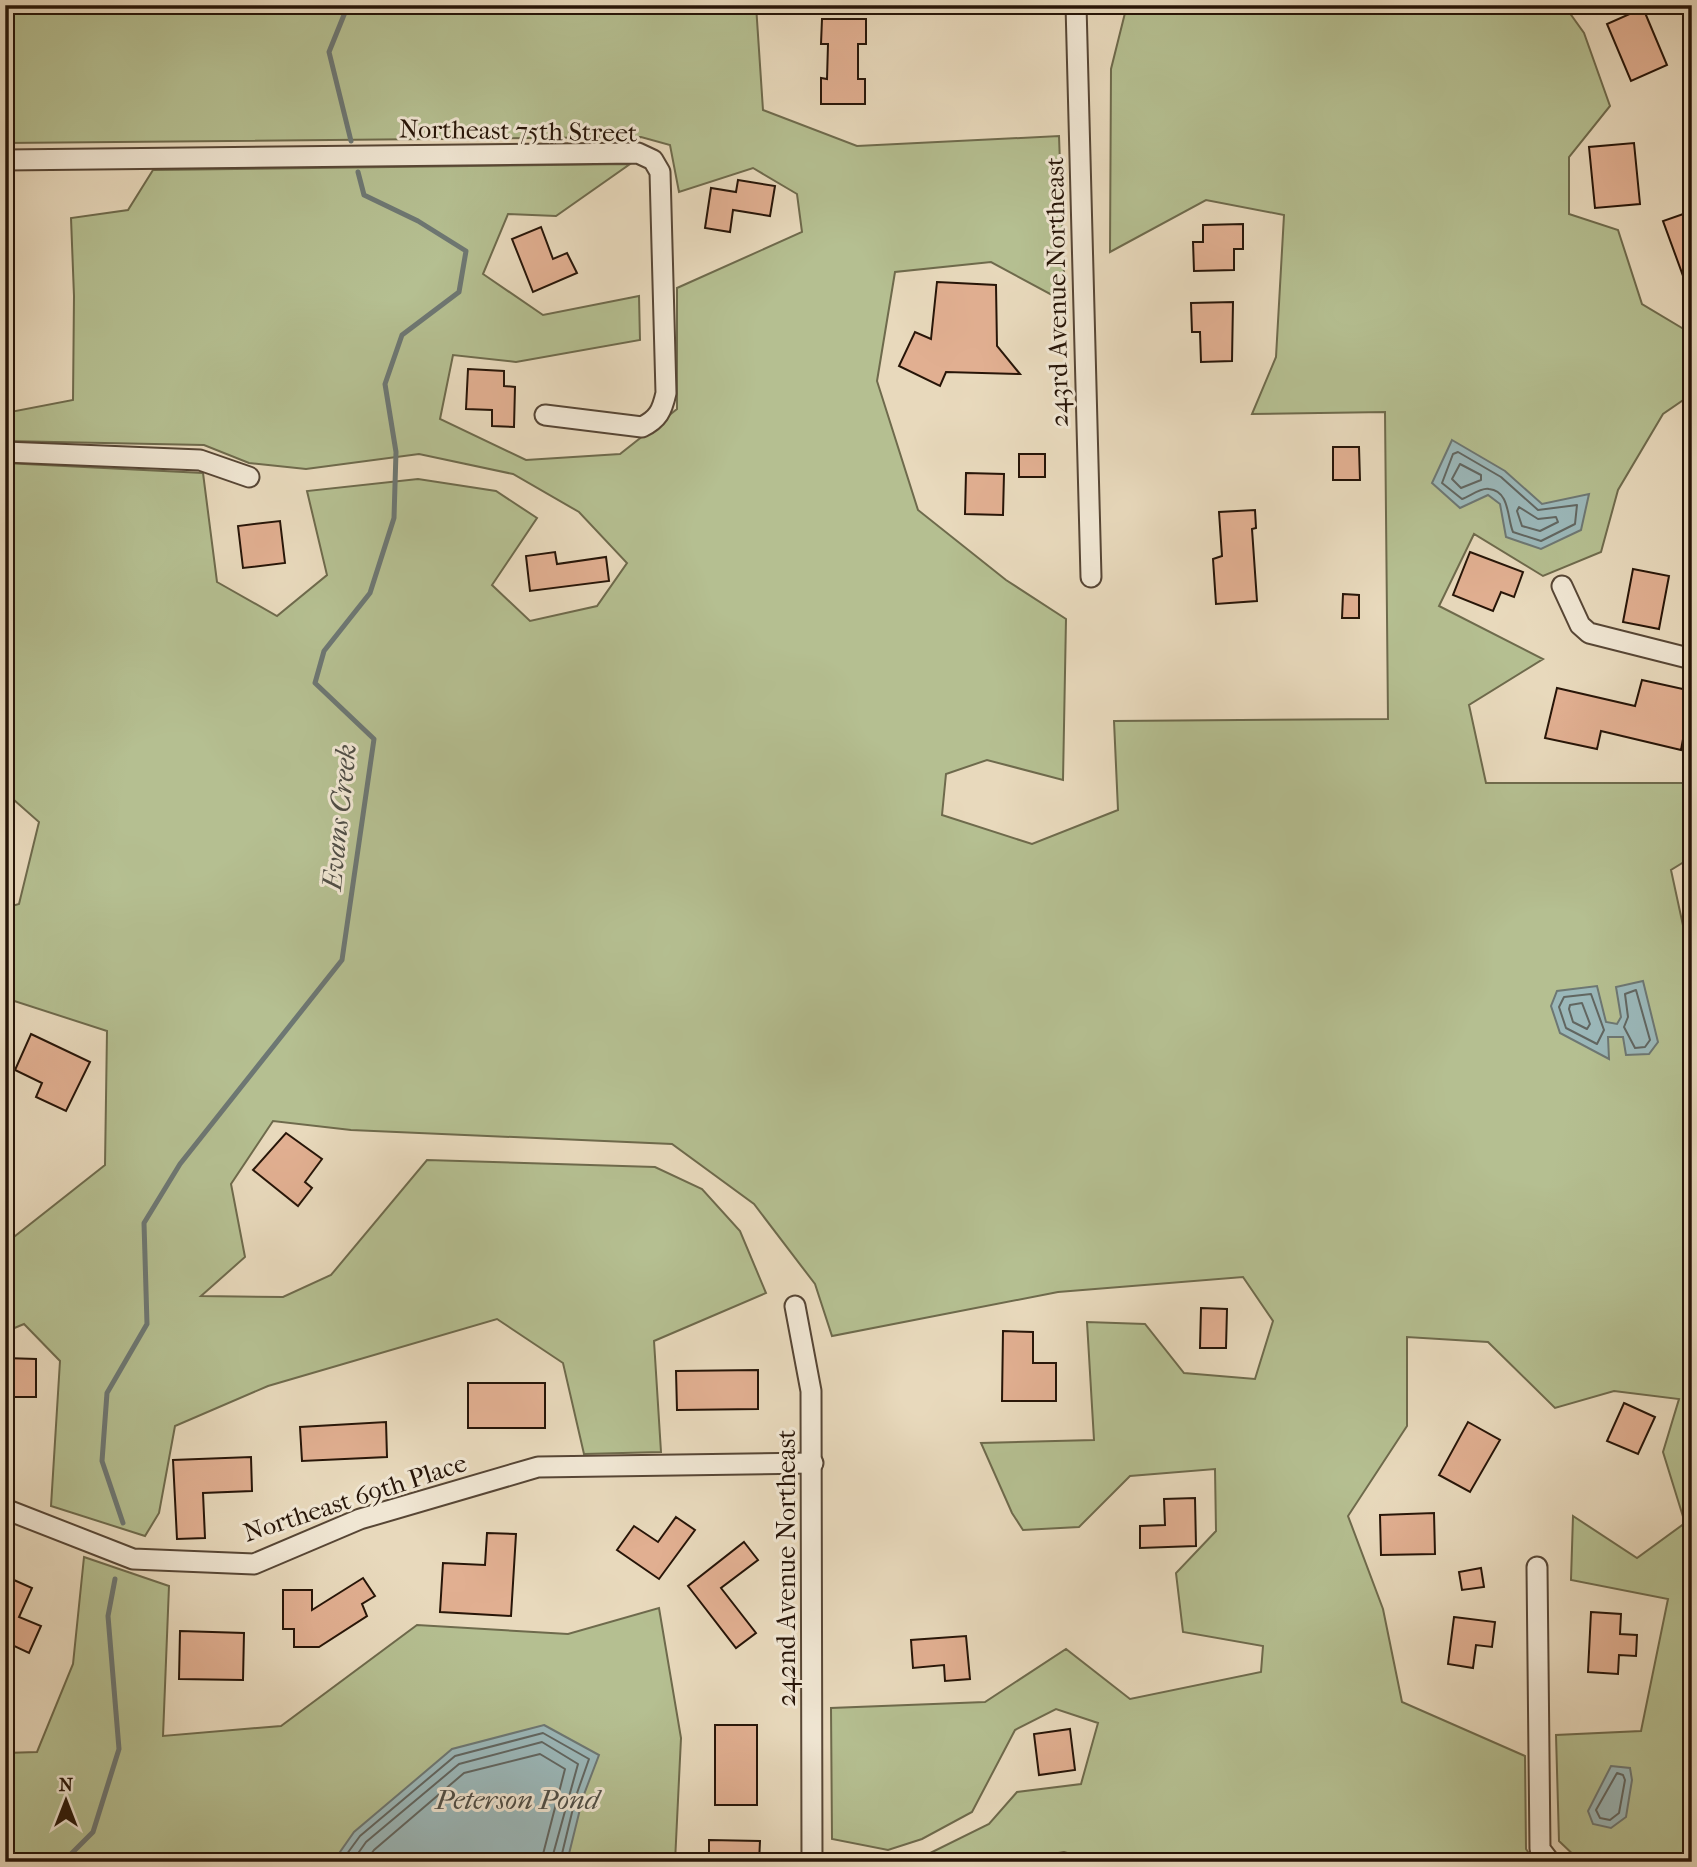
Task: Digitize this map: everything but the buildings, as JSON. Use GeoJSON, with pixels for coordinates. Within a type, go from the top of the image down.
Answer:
{"type":"FeatureCollection","features":[{"type":"Feature","properties":{"kind":"street","name":"243rd Avenue Northeast"},"geometry":{"type":"LineString","coordinates":[[1076,5],[1091,577]]}},
{"type":"Feature","properties":{"kind":"street","name":"Northeast 75th Street"},"geometry":{"type":"LineString","coordinates":[[5,160],[638,153],[653,160],[660,172],[666,393],[662,410],[654,421],[642,427],[545,415]]}},
{"type":"Feature","properties":{"kind":"street"},"geometry":{"type":"LineString","coordinates":[[5,452],[200,460],[248,477]]}},
{"type":"Feature","properties":{"kind":"street"},"geometry":{"type":"LineString","coordinates":[[1562,586],[1580,625],[1588,633],[1692,659]]}},
{"type":"Feature","properties":{"kind":"street","name":"242nd Avenue Northeast"},"geometry":{"type":"LineString","coordinates":[[795,1306],[811,1391],[813,1862]]}},
{"type":"Feature","properties":{"kind":"street","name":"Northeast 69th Place"},"geometry":{"type":"LineString","coordinates":[[5,1508],[133,1559],[254,1564],[360,1518],[538,1467],[813,1463]]}},
{"type":"Feature","properties":{"kind":"street"},"geometry":{"type":"LineString","coordinates":[[1537,1567],[1539,1849],[1550,1862]]}},
{"type":"Feature","properties":{"kind":"green space"},"geometry":{"type":"Polygon","coordinates":[[[5,5],[290,5],[308,10],[312,5],[756,5],[763,110],[857,146],[1059,136],[1065,302],[991,262],[895,272],[877,381],[918,510],[1006,580],[1066,619],[1063,780],[987,760],[946,774],[942,815],[1032,844],[1118,810],[1114,721],[1388,719],[1385,412],[1252,414],[1276,357],[1284,215],[1206,200],[1110,252],[1111,69],[1127,5],[1564,5],[1584,33],[1610,106],[1569,157],[1569,214],[1618,230],[1642,304],[1692,334],[1692,394],[1663,414],[1618,490],[1601,552],[1543,576],[1474,534],[1439,606],[1543,659],[1469,705],[1486,783],[1692,783],[1692,857],[1671,870],[1692,967],[1692,1664],[1688,1667],[1692,1696],[1692,1862],[1581,1862],[1559,1841],[1556,1735],[1641,1731],[1668,1599],[1571,1580],[1573,1516],[1637,1558],[1685,1523],[1663,1452],[1679,1399],[1614,1391],[1555,1408],[1488,1342],[1407,1337],[1407,1426],[1348,1516],[1383,1609],[1402,1702],[1525,1756],[1526,1849],[1535,1862],[1099,1862],[1064,1852],[1005,1862],[912,1862],[989,1824],[1017,1792],[1081,1784],[1098,1723],[1056,1709],[1015,1730],[972,1812],[922,1839],[888,1850],[832,1839],[831,1708],[985,1702],[1066,1649],[1130,1699],[1261,1672],[1263,1646],[1183,1632],[1176,1573],[1216,1531],[1215,1469],[1130,1476],[1079,1527],[1023,1530],[1012,1513],[981,1443],[1094,1440],[1087,1322],[1145,1324],[1184,1373],[1255,1379],[1273,1321],[1243,1277],[1058,1292],[832,1336],[815,1284],[754,1204],[672,1144],[351,1130],[273,1121],[231,1184],[245,1257],[201,1296],[283,1297],[331,1275],[427,1160],[655,1167],[702,1189],[740,1231],[766,1293],[654,1341],[661,1452],[584,1454],[563,1363],[497,1319],[268,1386],[175,1426],[159,1513],[145,1536],[51,1506],[60,1361],[24,1324],[5,1332],[5,1244],[105,1165],[107,1031],[5,998],[5,908],[19,904],[39,822],[5,792],[5,463],[203,473],[217,582],[277,616],[327,575],[307,491],[418,479],[496,491],[537,518],[492,585],[530,621],[597,606],[627,563],[579,512],[513,474],[419,454],[306,469],[249,463],[204,445],[5,441],[5,413],[73,400],[74,296],[71,218],[128,210],[153,170],[630,164],[556,216],[508,214],[483,274],[543,315],[639,296],[640,340],[516,362],[453,355],[440,419],[526,460],[620,454],[677,409],[677,288],[802,232],[797,194],[753,168],[679,192],[670,145],[641,137],[5,143],[5,5]]]}},
{"type":"Feature","properties":{"kind":"green space"},"geometry":{"type":"Polygon","coordinates":[[[84,1557],[169,1586],[163,1736],[281,1726],[417,1625],[568,1634],[659,1608],[681,1738],[675,1862],[5,1862],[5,1753],[37,1752],[73,1664],[84,1557]]]}},
{"type":"Feature","properties":{"kind":"water"},"geometry":{"type":"Polygon","coordinates":[[[1452,440],[1505,471],[1542,504],[1589,494],[1581,530],[1541,549],[1506,537],[1500,504],[1488,495],[1460,508],[1432,483],[1452,440]]]}},
{"type":"Feature","properties":{"kind":"water"},"geometry":{"type":"Polygon","coordinates":[[[1643,981],[1658,1042],[1649,1054],[1626,1055],[1623,1037],[1608,1037],[1609,1059],[1560,1033],[1551,1006],[1557,991],[1597,986],[1606,1022],[1617,1024],[1621,1017],[1616,987],[1643,981]]]}},
{"type":"Feature","properties":{"kind":"water","name":"Peterson Pond"},"geometry":{"type":"Polygon","coordinates":[[[544,1725],[599,1755],[583,1797],[567,1862],[333,1862],[354,1832],[452,1749],[544,1725]]]}},
{"type":"Feature","properties":{"kind":"water"},"geometry":{"type":"Polygon","coordinates":[[[1611,1766],[1630,1768],[1632,1780],[1626,1817],[1611,1828],[1593,1824],[1588,1811],[1611,1766]]]}},
{"type":"Feature","properties":{"kind":"waterway","name":"Evans Creek"},"geometry":{"type":"LineString","coordinates":[[348,5],[329,52],[351,141]]}},
{"type":"Feature","properties":{"kind":"waterway","name":"Evans Creek"},"geometry":{"type":"LineString","coordinates":[[123,1523],[102,1461],[107,1393],[147,1324],[144,1223],[180,1164],[342,960],[374,739],[315,683],[324,651],[370,593],[394,518],[396,452],[385,384],[402,335],[459,292],[466,251],[418,221],[364,195],[358,172]]}},
{"type":"Feature","properties":{"kind":"waterway","name":"Evans Creek"},"geometry":{"type":"LineString","coordinates":[[63,1862],[93,1832],[119,1749],[108,1616],[115,1579]]}}]}
